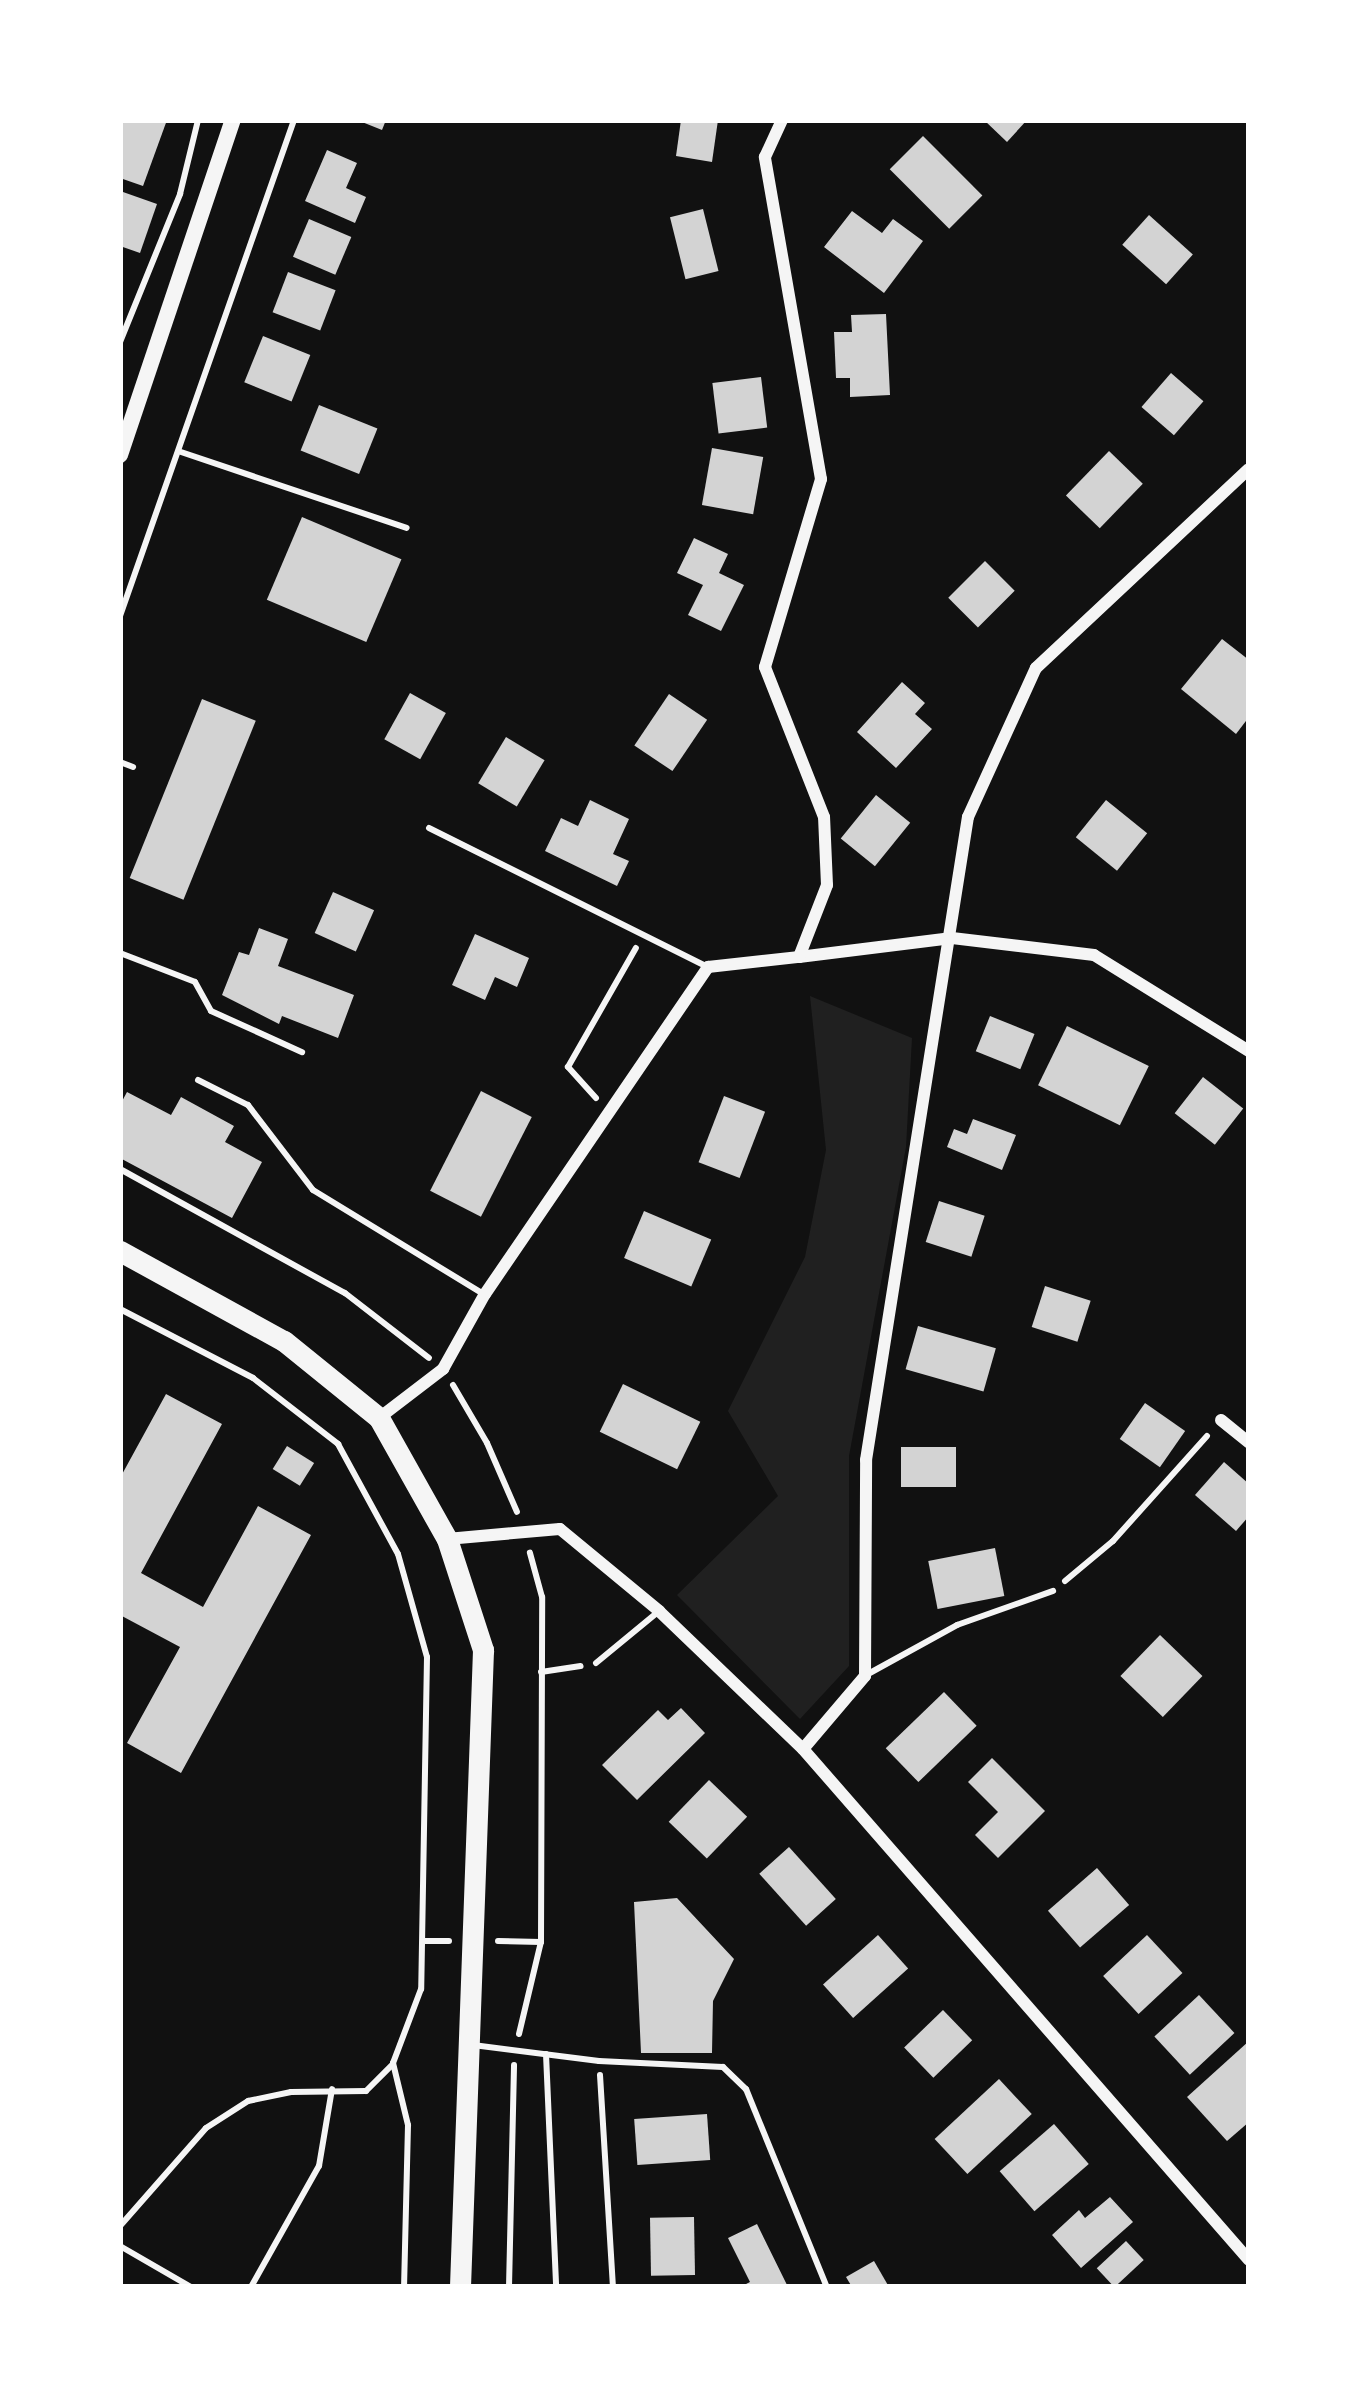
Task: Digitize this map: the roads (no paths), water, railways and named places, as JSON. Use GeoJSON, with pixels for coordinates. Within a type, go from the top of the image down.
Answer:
{"type":"FeatureCollection","features":[{"type":"Feature","properties":{"kind":"main road"},"geometry":{"type":"LineString","coordinates":[[120,1251],[284,1341],[379,1418],[447,1538],[483,1650],[460,2287]]}},
{"type":"Feature","properties":{"kind":"street"},"geometry":{"type":"LineString","coordinates":[[120,455],[233,120]]}},
{"type":"Feature","properties":{"kind":"street"},"geometry":{"type":"LineString","coordinates":[[782,120],[765,157],[821,479],[766,667],[824,817],[827,885],[799,957]]}},
{"type":"Feature","properties":{"kind":"street"},"geometry":{"type":"LineString","coordinates":[[803,1749],[865,1676],[866,1460],[968,817],[1036,668],[1249,469]]}},
{"type":"Feature","properties":{"kind":"street"},"geometry":{"type":"LineString","coordinates":[[379,1418],[443,1369],[485,1294],[708,967],[952,938],[1094,955],[1249,1051]]}},
{"type":"Feature","properties":{"kind":"street"},"geometry":{"type":"LineString","coordinates":[[1221,1420],[1249,1443]]}},
{"type":"Feature","properties":{"kind":"street"},"geometry":{"type":"LineString","coordinates":[[447,1538],[560,1529],[659,1612],[803,1749],[1249,2260]]}},
{"type":"Feature","properties":{"kind":"lane"},"geometry":{"type":"LineString","coordinates":[[429,828],[708,967]]}},
{"type":"Feature","properties":{"kind":"lane"},"geometry":{"type":"LineString","coordinates":[[120,953],[194,982],[211,1011],[302,1052]]}},
{"type":"Feature","properties":{"kind":"lane"},"geometry":{"type":"LineString","coordinates":[[198,1080],[248,1105],[313,1190],[485,1294]]}},
{"type":"Feature","properties":{"kind":"lane"},"geometry":{"type":"LineString","coordinates":[[865,1676],[957,1625],[1053,1591]]}},
{"type":"Feature","properties":{"kind":"lane"},"geometry":{"type":"LineString","coordinates":[[596,1663],[659,1612]]}},
{"type":"Feature","properties":{"kind":"lane"},"geometry":{"type":"LineString","coordinates":[[469,2044],[599,2061],[722,2067],[746,2089],[826,2287]]}},
{"type":"Feature","properties":{"kind":"lane"},"geometry":{"type":"LineString","coordinates":[[546,2054],[556,2287]]}}]}
